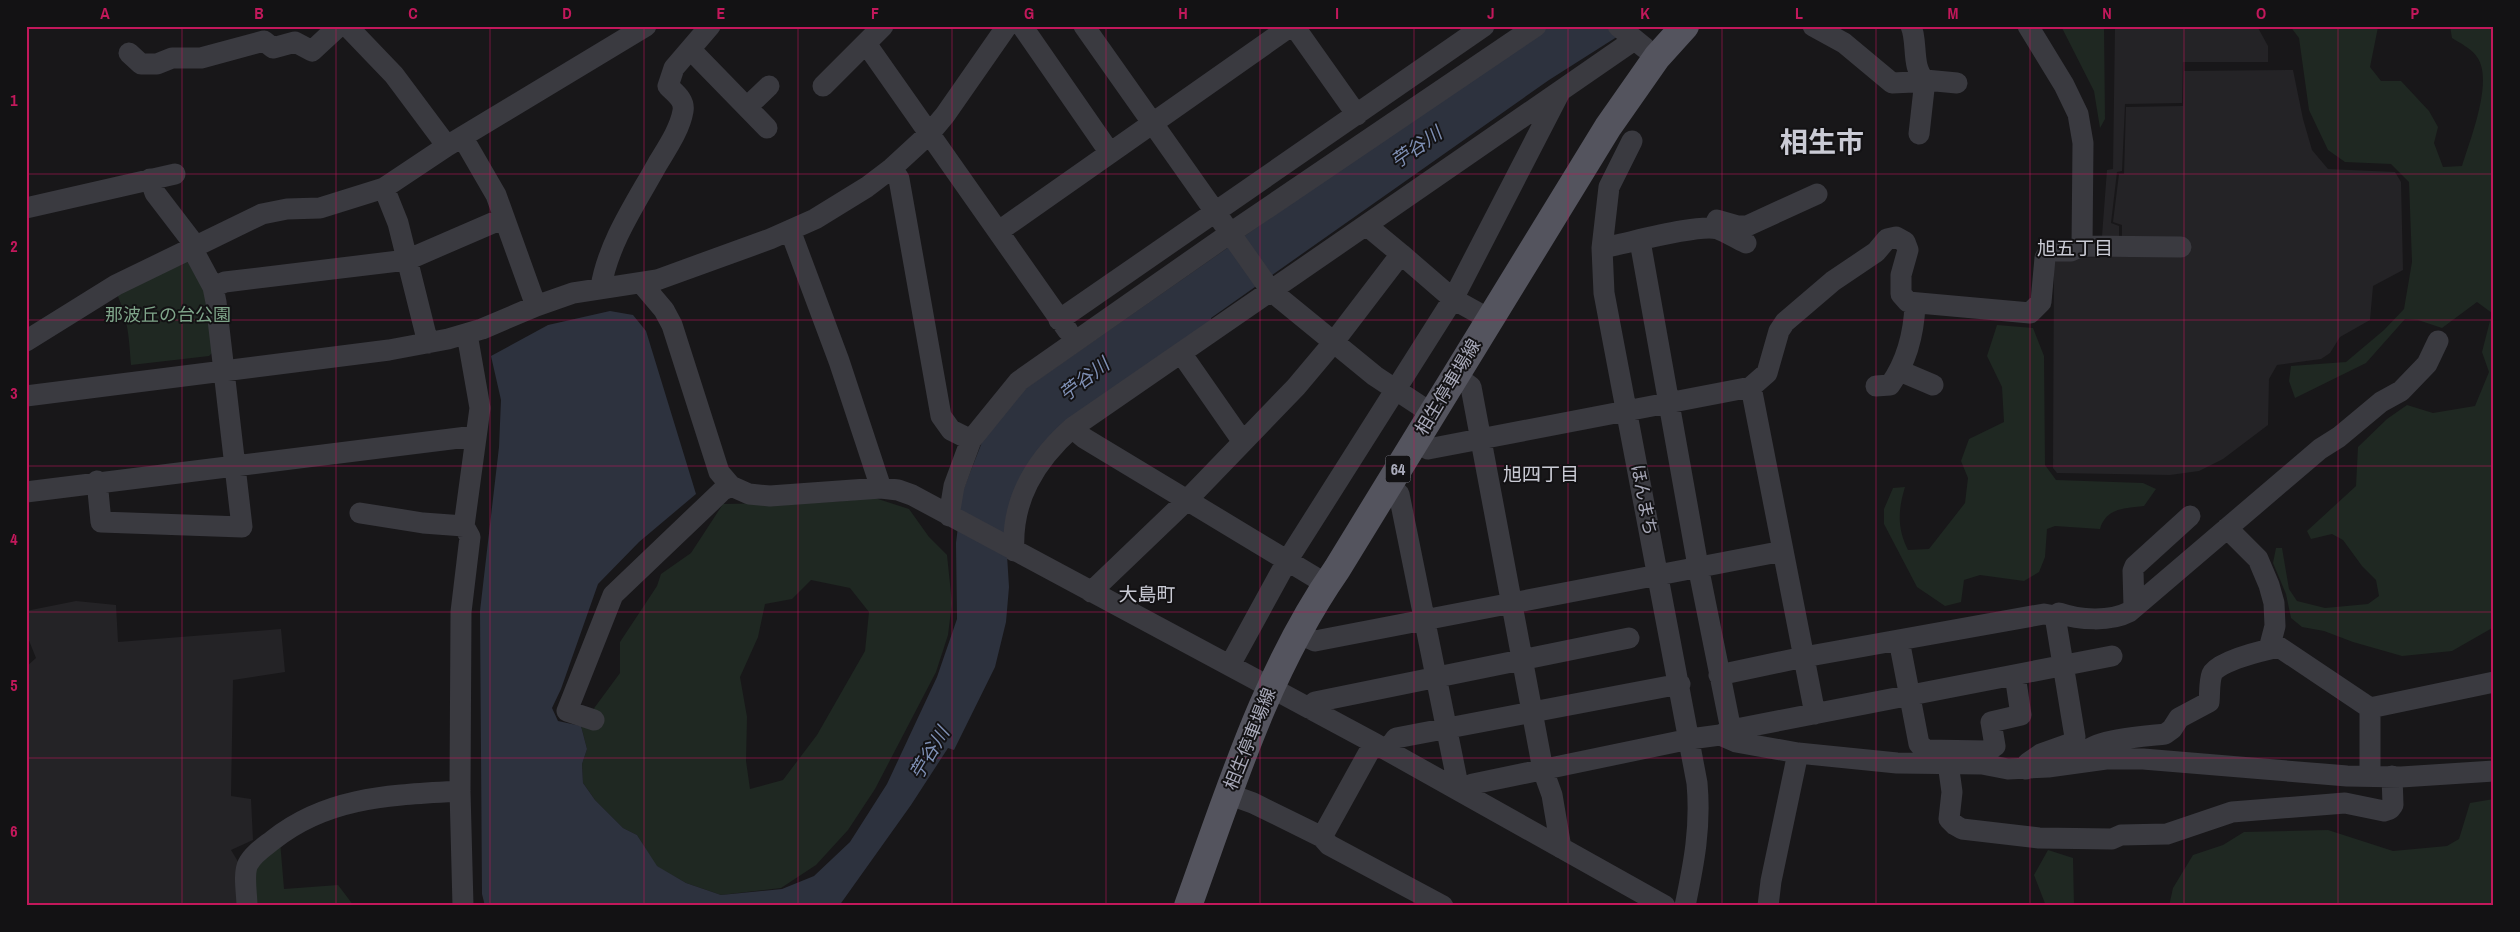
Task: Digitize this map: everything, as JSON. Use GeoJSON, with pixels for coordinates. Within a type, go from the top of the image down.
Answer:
{"type":"FeatureCollection","features":[{"type":"Feature","properties":{"kind":"main road","name":"相生停車場線"},"geometry":{"type":"LineString","coordinates":[[1188,906],[1228,794],[1270,687],[1298,633],[1326,584],[1415,442],[1580,170],[1657,57],[1685,26]]}},
{"type":"Feature","properties":{"kind":"street"},"geometry":{"type":"LineString","coordinates":[[129,53],[141,64],[157,64],[172,58],[201,58],[264,41],[273,48],[295,42],[312,51],[339,26]]}},
{"type":"Feature","properties":{"kind":"street"},"geometry":{"type":"LineString","coordinates":[[347,26],[455,142],[496,195],[536,306]]}},
{"type":"Feature","properties":{"kind":"street"},"geometry":{"type":"LineString","coordinates":[[26,341],[116,285],[262,214],[287,209],[320,208],[384,188],[455,142],[646,26]]}},
{"type":"Feature","properties":{"kind":"street"},"geometry":{"type":"LineString","coordinates":[[601,287],[608,260],[633,208],[670,143],[683,111],[682,100],[668,86],[674,68],[710,26]]}},
{"type":"Feature","properties":{"kind":"street"},"geometry":{"type":"LineString","coordinates":[[823,86],[867,45],[883,26]]}},
{"type":"Feature","properties":{"kind":"street"},"geometry":{"type":"LineString","coordinates":[[26,396],[389,350],[428,343],[467,334],[573,293],[601,287],[642,284],[671,276],[790,230],[840,206],[892,168],[930,133],[945,115],[1007,26]]}},
{"type":"Feature","properties":{"kind":"street"},"geometry":{"type":"LineString","coordinates":[[1022,26],[1110,153]]}},
{"type":"Feature","properties":{"kind":"street"},"geometry":{"type":"LineString","coordinates":[[999,231],[1292,26],[1357,115]]}},
{"type":"Feature","properties":{"kind":"street"},"geometry":{"type":"LineString","coordinates":[[1059,320],[1484,26]]}},
{"type":"Feature","properties":{"kind":"street"},"geometry":{"type":"LineString","coordinates":[[952,518],[954,486],[971,440],[1019,381],[1536,26]]}},
{"type":"Feature","properties":{"kind":"street"},"geometry":{"type":"LineString","coordinates":[[1813,26],[1844,43],[1892,83],[1914,82],[1923,78],[1957,83]]}},
{"type":"Feature","properties":{"kind":"street"},"geometry":{"type":"LineString","coordinates":[[1911,26],[1914,35],[1918,71],[1923,78],[1919,134]]}},
{"type":"Feature","properties":{"kind":"street"},"geometry":{"type":"LineString","coordinates":[[2028,26],[2064,85],[2078,114],[2083,143],[2082,246]]}},
{"type":"Feature","properties":{"kind":"street"},"geometry":{"type":"LineString","coordinates":[[1090,28],[1152,123],[1269,290],[1396,391],[1431,413]]}},
{"type":"Feature","properties":{"kind":"street"},"geometry":{"type":"LineString","coordinates":[[1011,550],[1015,515],[1040,460],[1072,428],[1562,88],[1626,34],[1657,57]]}},
{"type":"Feature","properties":{"kind":"street"},"geometry":{"type":"LineString","coordinates":[[867,45],[1075,341]]}},
{"type":"Feature","properties":{"kind":"street"},"geometry":{"type":"LineString","coordinates":[[691,50],[767,128]]}},
{"type":"Feature","properties":{"kind":"street"},"geometry":{"type":"LineString","coordinates":[[747,107],[769,86]]}},
{"type":"Feature","properties":{"kind":"street"},"geometry":{"type":"LineString","coordinates":[[1230,665],[1287,561],[1453,299],[1562,88]]}},
{"type":"Feature","properties":{"kind":"street","name":"ほんまち"},"geometry":{"type":"LineString","coordinates":[[1632,142],[1609,188],[1602,255],[1608,323],[1680,684],[1700,810],[1698,840],[1685,906]]}},
{"type":"Feature","properties":{"kind":"street"},"geometry":{"type":"LineString","coordinates":[[892,168],[899,179],[942,416],[951,430],[971,440]]}},
{"type":"Feature","properties":{"kind":"street"},"geometry":{"type":"LineString","coordinates":[[1580,170],[1609,188]]}},
{"type":"Feature","properties":{"kind":"street"},"geometry":{"type":"LineString","coordinates":[[26,208],[175,174]]}},
{"type":"Feature","properties":{"kind":"street"},"geometry":{"type":"LineString","coordinates":[[97,481],[101,522],[242,527],[225,371],[213,287],[192,248],[191,240],[155,193],[150,179]]}},
{"type":"Feature","properties":{"kind":"street"},"geometry":{"type":"LineString","coordinates":[[384,188],[398,223],[428,343]]}},
{"type":"Feature","properties":{"kind":"street"},"geometry":{"type":"LineString","coordinates":[[1710,228],[1711,222],[1716,219],[1738,226],[1747,226],[1817,194]]}},
{"type":"Feature","properties":{"kind":"street"},"geometry":{"type":"LineString","coordinates":[[213,287],[225,282],[407,260],[504,218]]}},
{"type":"Feature","properties":{"kind":"street"},"geometry":{"type":"LineString","coordinates":[[1366,225],[1453,299],[1489,319]]}},
{"type":"Feature","properties":{"kind":"street"},"geometry":{"type":"LineString","coordinates":[[1602,255],[1640,241],[1689,230],[1710,228],[1718,229],[1746,243]]}},
{"type":"Feature","properties":{"kind":"street"},"geometry":{"type":"LineString","coordinates":[[790,230],[839,361],[880,488]]}},
{"type":"Feature","properties":{"kind":"street"},"geometry":{"type":"LineString","coordinates":[[1415,442],[1428,449],[1751,387],[1767,373],[1780,331],[1785,322],[1833,281],[1876,252],[1887,239],[1896,237],[1905,242],[1908,250],[1900,275],[1901,294],[1908,302],[2030,313],[2041,302],[2045,258],[2049,251],[2071,251],[2082,246],[2181,247]]}},
{"type":"Feature","properties":{"kind":"street"},"geometry":{"type":"LineString","coordinates":[[1640,241],[1668,404],[1719,675],[1725,733],[1736,742],[1798,753],[1872,761],[1948,763],[2026,769],[2085,761],[2143,758],[2307,774],[2392,776],[2494,771]]}},
{"type":"Feature","properties":{"kind":"street"},"geometry":{"type":"LineString","coordinates":[[1091,592],[1187,500],[1296,387],[1334,343],[1401,254]]}},
{"type":"Feature","properties":{"kind":"street"},"geometry":{"type":"LineString","coordinates":[[642,284],[664,310],[672,325],[719,472],[731,486],[749,494],[770,496],[880,488],[898,490],[912,495],[1011,550],[1381,746],[1665,906]]}},
{"type":"Feature","properties":{"kind":"street"},"geometry":{"type":"LineString","coordinates":[[1876,386],[1890,385],[1900,370],[1914,323],[1915,304]]}},
{"type":"Feature","properties":{"kind":"street"},"geometry":{"type":"LineString","coordinates":[[463,906],[460,791],[462,612],[470,537],[464,526],[480,408],[467,334]]}},
{"type":"Feature","properties":{"kind":"street"},"geometry":{"type":"LineString","coordinates":[[1719,675],[1804,656],[2044,614],[2055,616],[2059,613],[2085,618],[2120,617],[2320,449],[2381,402],[2401,392],[2427,364],[2438,341]]}},
{"type":"Feature","properties":{"kind":"street"},"geometry":{"type":"LineString","coordinates":[[1182,353],[1243,442]]}},
{"type":"Feature","properties":{"kind":"street"},"geometry":{"type":"LineString","coordinates":[[1900,370],[1933,385]]}},
{"type":"Feature","properties":{"kind":"street"},"geometry":{"type":"LineString","coordinates":[[1455,375],[1472,387],[1521,660],[1543,770],[1552,795],[1561,848]]}},
{"type":"Feature","properties":{"kind":"street"},"geometry":{"type":"LineString","coordinates":[[1751,387],[1815,714]]}},
{"type":"Feature","properties":{"kind":"street"},"geometry":{"type":"LineString","coordinates":[[1072,428],[1084,438],[1326,584]]}},
{"type":"Feature","properties":{"kind":"street"},"geometry":{"type":"LineString","coordinates":[[26,492],[97,481],[475,436]]}},
{"type":"Feature","properties":{"kind":"street"},"geometry":{"type":"LineString","coordinates":[[594,720],[567,711],[613,595],[722,490],[731,486]]}},
{"type":"Feature","properties":{"kind":"street"},"geometry":{"type":"LineString","coordinates":[[1388,486],[1399,494],[1459,790]]}},
{"type":"Feature","properties":{"kind":"street"},"geometry":{"type":"LineString","coordinates":[[360,513],[423,523],[464,526]]}},
{"type":"Feature","properties":{"kind":"street"},"geometry":{"type":"LineString","coordinates":[[2134,607],[2132,571],[2135,566],[2190,516]]}},
{"type":"Feature","properties":{"kind":"street"},"geometry":{"type":"LineString","coordinates":[[2227,528],[2258,559],[2269,585],[2274,603],[2275,626],[2268,649]]}},
{"type":"Feature","properties":{"kind":"street"},"geometry":{"type":"LineString","coordinates":[[1298,633],[1308,640],[1315,641],[1783,551]]}},
{"type":"Feature","properties":{"kind":"street"},"geometry":{"type":"LineString","coordinates":[[2026,769],[2028,763],[2041,754],[2072,742],[2075,737],[2064,666],[2055,627],[2055,616]]}},
{"type":"Feature","properties":{"kind":"street"},"geometry":{"type":"LineString","coordinates":[[1310,708],[1315,702],[1629,638]]}},
{"type":"Feature","properties":{"kind":"street"},"geometry":{"type":"LineString","coordinates":[[1899,640],[1919,744],[1926,750],[1987,751],[1994,746],[1991,722],[2021,715],[2015,675]]}},
{"type":"Feature","properties":{"kind":"street"},"geometry":{"type":"LineString","coordinates":[[2085,761],[2085,754],[2090,748],[2165,734],[2172,729],[2179,718],[2209,702],[2212,673],[2219,666],[2268,649],[2279,647],[2370,708],[2494,682]]}},
{"type":"Feature","properties":{"kind":"street"},"geometry":{"type":"LineString","coordinates":[[1459,790],[1473,784],[1690,739],[2112,656]]}},
{"type":"Feature","properties":{"kind":"street"},"geometry":{"type":"LineString","coordinates":[[1322,837],[1381,746],[1396,738],[1680,684]]}},
{"type":"Feature","properties":{"kind":"street"},"geometry":{"type":"LineString","coordinates":[[2370,708],[2370,776]]}},
{"type":"Feature","properties":{"kind":"street"},"geometry":{"type":"LineString","coordinates":[[1768,906],[1771,880],[1798,753]]}},
{"type":"Feature","properties":{"kind":"street"},"geometry":{"type":"LineString","coordinates":[[1948,763],[1952,792],[1949,819],[1955,826],[1962,829],[2038,838],[2112,839],[2121,834],[2167,834],[2232,812],[2242,811],[2345,803],[2384,811],[2390,809],[2393,805],[2392,776]]}},
{"type":"Feature","properties":{"kind":"street"},"geometry":{"type":"LineString","coordinates":[[247,906],[247,866],[255,854],[303,820],[322,810],[364,798],[460,791]]}},
{"type":"Feature","properties":{"kind":"street"},"geometry":{"type":"LineString","coordinates":[[1228,794],[1253,803],[1322,837],[1329,844],[1443,906]]}},
{"type":"Feature","properties":{"kind":"shaded area"},"geometry":{"type":"Polygon","coordinates":[[[2115,26],[2257,26],[2268,46],[2268,62],[2183,62],[2182,103],[2125,104],[2122,171],[2117,172],[2111,223],[2119,226],[2119,236],[2102,236],[2107,170],[2113,169],[2115,26]]]}},
{"type":"Feature","properties":{"kind":"shaded area"},"geometry":{"type":"Polygon","coordinates":[[[2293,70],[2303,119],[2312,150],[2328,169],[2395,172],[2401,182],[2403,270],[2373,286],[2370,320],[2340,337],[2330,353],[2321,359],[2277,365],[2269,379],[2268,425],[2223,459],[2199,471],[2170,475],[2057,473],[2053,468],[2054,262],[2061,258],[2159,256],[2122,237],[2122,225],[2113,222],[2119,174],[2124,174],[2126,107],[2183,106],[2184,71],[2293,70]]]}},
{"type":"Feature","properties":{"kind":"shaded area"},"geometry":{"type":"Polygon","coordinates":[[[76,601],[116,605],[118,642],[281,629],[285,672],[233,680],[231,796],[251,799],[253,840],[231,850],[240,865],[240,906],[26,906],[26,667],[36,658],[26,633],[26,611],[76,601]]]}},
{"type":"Feature","properties":{"kind":"green space"},"geometry":{"type":"Polygon","coordinates":[[[2061,26],[2104,26],[2105,119],[2100,128],[2094,91],[2061,26]]]}},
{"type":"Feature","properties":{"kind":"green space"},"geometry":{"type":"Polygon","coordinates":[[[2290,26],[2378,27],[2370,67],[2381,81],[2401,81],[2429,111],[2438,127],[2434,143],[2443,167],[2462,166],[2479,110],[2483,80],[2482,67],[2477,57],[2469,49],[2452,38],[2450,26],[2494,26],[2494,627],[2452,651],[2402,656],[2353,642],[2324,631],[2302,627],[2291,618],[2286,594],[2273,563],[2276,548],[2282,548],[2289,589],[2297,601],[2325,608],[2368,604],[2379,596],[2376,580],[2362,566],[2343,540],[2332,534],[2311,539],[2307,531],[2356,486],[2358,447],[2387,419],[2407,405],[2433,413],[2475,406],[2489,372],[2482,352],[2492,313],[2477,302],[2442,328],[2418,320],[2405,319],[2366,363],[2295,398],[2289,381],[2291,366],[2346,362],[2384,330],[2404,309],[2412,262],[2409,182],[2391,164],[2345,162],[2328,150],[2309,110],[2299,38],[2290,26]]]}},
{"type":"Feature","properties":{"kind":"green space","name":"那波丘の台公園"},"geometry":{"type":"Polygon","coordinates":[[[182,259],[190,262],[209,298],[215,350],[209,356],[131,365],[129,336],[116,292],[182,259]]]}},
{"type":"Feature","properties":{"kind":"green space"},"geometry":{"type":"Polygon","coordinates":[[[1997,325],[2033,328],[2044,356],[2045,465],[2056,480],[2143,483],[2156,489],[2144,506],[2117,510],[2107,517],[2100,529],[2055,526],[2047,529],[2045,557],[2039,572],[2024,581],[1980,575],[1964,580],[1961,602],[1945,606],[1917,587],[1884,524],[1884,509],[1893,488],[1905,487],[1900,511],[1900,526],[1904,542],[1908,550],[1929,549],[1965,503],[1968,478],[1961,461],[1969,439],[2004,422],[2002,387],[1987,356],[1997,325]]]}},
{"type":"Feature","properties":{"kind":"green space"},"geometry":{"type":"Polygon","coordinates":[[[875,498],[909,509],[929,537],[947,555],[952,603],[948,635],[936,672],[875,789],[848,830],[816,865],[781,888],[721,895],[686,883],[656,866],[637,835],[623,828],[595,800],[583,783],[582,764],[587,749],[581,726],[620,673],[620,642],[657,586],[661,574],[691,553],[723,504],[832,502],[875,498]],[[811,580],[792,599],[765,604],[758,637],[740,677],[747,717],[746,761],[750,789],[783,780],[817,735],[865,651],[869,612],[850,588],[811,580]]]}},
{"type":"Feature","properties":{"kind":"green space"},"geometry":{"type":"Polygon","coordinates":[[[2494,799],[2494,906],[2169,906],[2173,888],[2193,855],[2223,845],[2244,832],[2328,830],[2393,851],[2447,846],[2459,839],[2470,803],[2494,799]]]}},
{"type":"Feature","properties":{"kind":"green space"},"geometry":{"type":"Polygon","coordinates":[[[280,841],[284,889],[338,885],[354,906],[253,906],[253,869],[280,841]]]}},
{"type":"Feature","properties":{"kind":"green space"},"geometry":{"type":"Polygon","coordinates":[[[2048,850],[2073,858],[2074,906],[2046,906],[2034,875],[2048,850]]]}},
{"type":"Feature","properties":{"kind":"water","name":"苧谷川"},"geometry":{"type":"Polygon","coordinates":[[[1546,26],[1634,26],[1549,80],[1211,318],[1213,324],[1057,433],[1007,555],[1009,587],[1006,622],[995,667],[954,750],[948,748],[911,805],[839,906],[485,906],[482,894],[480,611],[499,447],[501,400],[491,356],[548,325],[610,311],[633,315],[646,331],[696,494],[639,542],[598,584],[561,689],[552,708],[558,721],[581,726],[587,749],[582,764],[583,783],[595,800],[623,828],[637,835],[657,866],[686,883],[721,895],[782,889],[814,876],[850,842],[887,784],[937,677],[957,619],[956,543],[962,493],[986,432],[1019,393],[1546,26]]]}},
{"type":"Feature","properties":{"kind":"district","name":"相生市"},"geometry":{"type":"Point","coordinates":[1822,142]}},
{"type":"Feature","properties":{"kind":"district","name":"旭五丁目"},"geometry":{"type":"Point","coordinates":[2075,248]}},
{"type":"Feature","properties":{"kind":"district","name":"旭四丁目"},"geometry":{"type":"Point","coordinates":[1541,474]}},
{"type":"Feature","properties":{"kind":"district","name":"大島町"},"geometry":{"type":"Point","coordinates":[1147,594]}}]}
